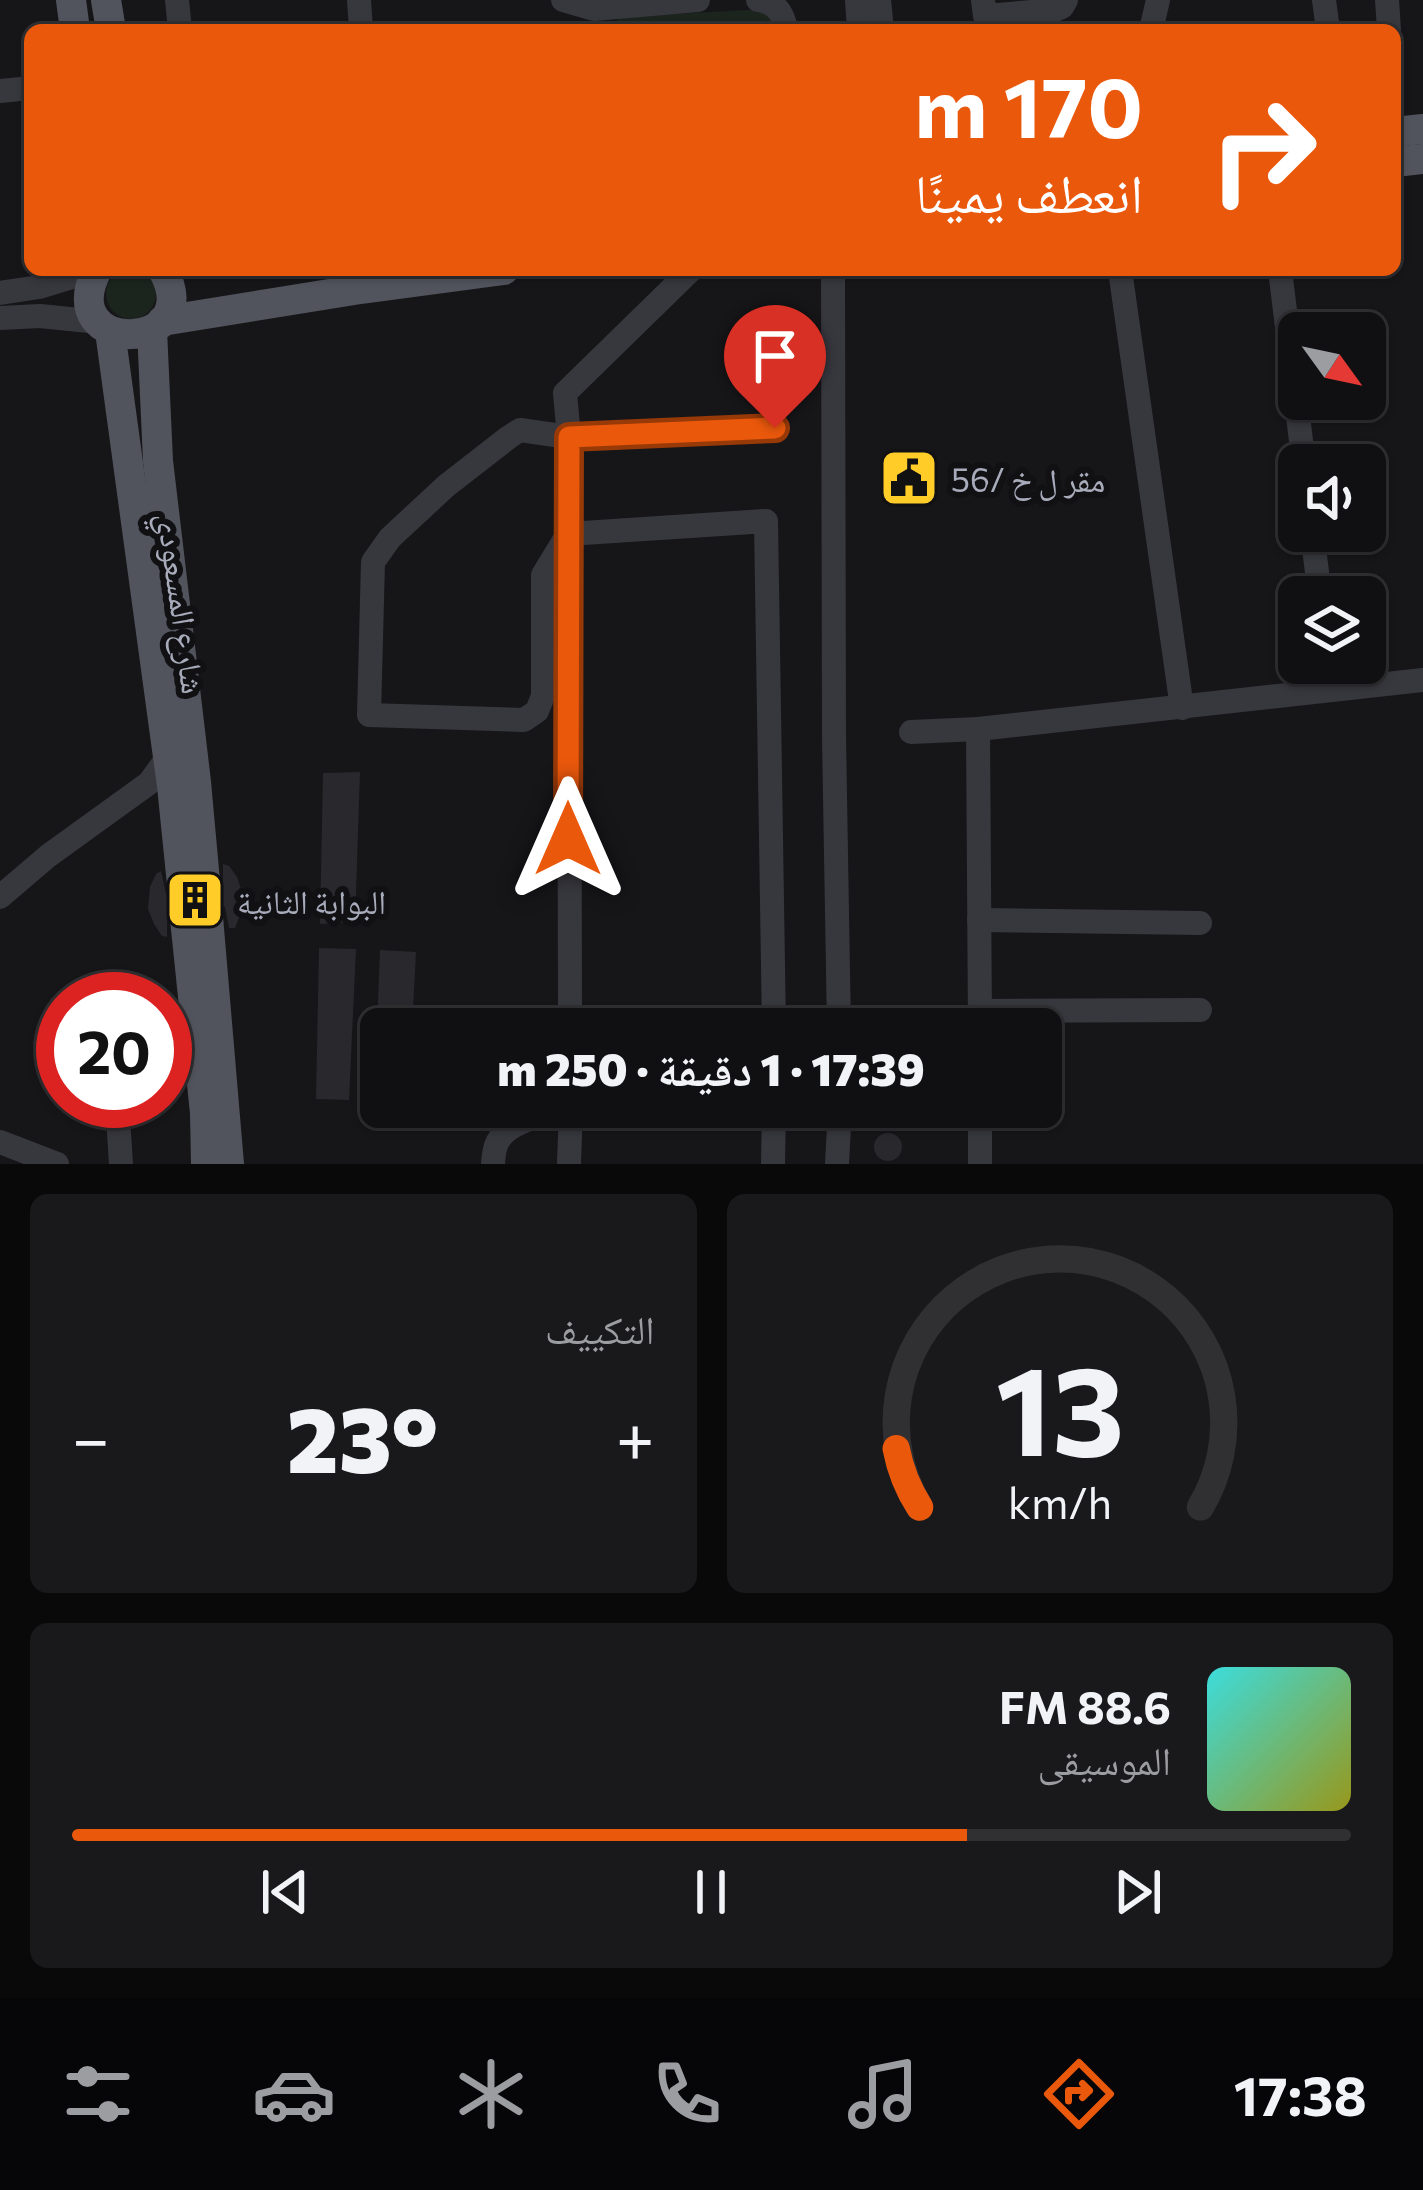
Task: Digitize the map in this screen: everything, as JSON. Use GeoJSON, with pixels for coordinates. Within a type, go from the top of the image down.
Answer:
{"type":"FeatureCollection","features":[{"type":"Feature","properties":{"kind":"main road","name":"شارع المسعودي"},"geometry":{"type":"LineString","coordinates":[[94,276],[88,296],[105,327],[174,805],[194,883],[158,461],[157,326],[172,297],[170,276]]}},
{"type":"Feature","properties":{"kind":"main road"},"geometry":{"type":"LineString","coordinates":[[105,327],[124,336],[138,335],[157,326],[459,276]]}},
{"type":"Feature","properties":{"kind":"main road"},"geometry":{"type":"LineString","coordinates":[[206,1164],[197,918],[229,1164]]}},
{"type":"Feature","properties":{"kind":"street"},"geometry":{"type":"LineString","coordinates":[[563,0],[595,20],[698,0]]}},
{"type":"Feature","properties":{"kind":"street"},"geometry":{"type":"LineString","coordinates":[[758,0],[773,4],[784,24]]}},
{"type":"Feature","properties":{"kind":"street"},"geometry":{"type":"LineString","coordinates":[[984,16],[1022,6],[1054,10],[1066,0]]}},
{"type":"Feature","properties":{"kind":"street"},"geometry":{"type":"LineString","coordinates":[[0,292],[76,276]]}},
{"type":"Feature","properties":{"kind":"street"},"geometry":{"type":"LineString","coordinates":[[570,1008],[566,393],[685,276]]}},
{"type":"Feature","properties":{"kind":"street"},"geometry":{"type":"LineString","coordinates":[[833,276],[839,1008]]}},
{"type":"Feature","properties":{"kind":"street"},"geometry":{"type":"LineString","coordinates":[[1121,276],[1182,708]]}},
{"type":"Feature","properties":{"kind":"street"},"geometry":{"type":"LineString","coordinates":[[1281,276],[1301,444]]}},
{"type":"Feature","properties":{"kind":"street"},"geometry":{"type":"LineString","coordinates":[[0,319],[40,316],[105,327]]}},
{"type":"Feature","properties":{"kind":"street"},"geometry":{"type":"LineString","coordinates":[[568,534],[543,575],[542,696],[537,711],[524,720],[369,715],[373,562],[390,538],[446,486],[520,430],[569,437],[775,428]]}},
{"type":"Feature","properties":{"kind":"street"},"geometry":{"type":"LineString","coordinates":[[568,534],[766,520],[774,1008]]}},
{"type":"Feature","properties":{"kind":"street"},"geometry":{"type":"LineString","coordinates":[[911,732],[978,729],[1423,680]]}},
{"type":"Feature","properties":{"kind":"street"},"geometry":{"type":"LineString","coordinates":[[1330,684],[1331,691]]}},
{"type":"Feature","properties":{"kind":"street"},"geometry":{"type":"LineString","coordinates":[[978,729],[980,1008]]}},
{"type":"Feature","properties":{"kind":"street"},"geometry":{"type":"LineString","coordinates":[[0,898],[48,856],[149,784],[168,757]]}},
{"type":"Feature","properties":{"kind":"street"},"geometry":{"type":"LineString","coordinates":[[35,870],[52,865],[141,805],[161,801],[174,805]]}},
{"type":"Feature","properties":{"kind":"street"},"geometry":{"type":"LineString","coordinates":[[979,920],[1200,923]]}},
{"type":"Feature","properties":{"kind":"street"},"geometry":{"type":"LineString","coordinates":[[1062,1016],[1200,1010]]}},
{"type":"Feature","properties":{"kind":"street"},"geometry":{"type":"LineString","coordinates":[[119,1128],[121,1164]]}},
{"type":"Feature","properties":{"kind":"street"},"geometry":{"type":"LineString","coordinates":[[493,1164],[494,1144],[512,1128]]}},
{"type":"Feature","properties":{"kind":"street"},"geometry":{"type":"LineString","coordinates":[[569,1164],[570,1128]]}},
{"type":"Feature","properties":{"kind":"street"},"geometry":{"type":"LineString","coordinates":[[773,1164],[774,1128]]}},
{"type":"Feature","properties":{"kind":"street"},"geometry":{"type":"LineString","coordinates":[[837,1164],[839,1128]]}},
{"type":"Feature","properties":{"kind":"street"},"geometry":{"type":"LineString","coordinates":[[980,1128],[980,1164]]}},
{"type":"Feature","properties":{"kind":"street"},"geometry":{"type":"LineString","coordinates":[[0,1142],[57,1164]]}},
{"type":"Feature","properties":{"kind":"shaded area"},"geometry":{"type":"Polygon","coordinates":[[[763,9],[774,24],[612,24],[620,17],[763,9]]]}},
{"type":"Feature","properties":{"kind":"shaded area"},"geometry":{"type":"Polygon","coordinates":[[[113,276],[149,276],[154,304],[141,317],[121,317],[108,304],[106,294],[113,276]]]}},
{"type":"Feature","properties":{"kind":"building"},"geometry":{"type":"Polygon","coordinates":[[[360,772],[355,922],[320,924],[323,773],[360,772]]]}},
{"type":"Feature","properties":{"kind":"building"},"geometry":{"type":"Polygon","coordinates":[[[223,864],[237,877],[242,892],[235,928],[229,928],[225,907],[212,898],[223,888],[223,864]]]}},
{"type":"Feature","properties":{"kind":"building"},"geometry":{"type":"Polygon","coordinates":[[[161,871],[166,894],[176,902],[167,912],[167,937],[148,909],[150,887],[161,871]]]}},
{"type":"Feature","properties":{"kind":"building"},"geometry":{"type":"Polygon","coordinates":[[[319,948],[356,949],[349,1100],[316,1099],[319,948]]]}},
{"type":"Feature","properties":{"kind":"building"},"geometry":{"type":"Polygon","coordinates":[[[380,950],[416,952],[413,1008],[378,1008],[380,950]]]}},
{"type":"Feature","properties":{"kind":"building"},"geometry":{"type":"Polygon","coordinates":[[[888,1133],[898,1137],[902,1147],[898,1157],[888,1161],[878,1157],[874,1147],[878,1137],[888,1133]]]}},
{"type":"Feature","properties":{"kind":"place","name":"مقر ل خ /56"},"geometry":{"type":"Point","coordinates":[909,478]}},
{"type":"Feature","properties":{"kind":"place","name":"البوابة الثانية"},"geometry":{"type":"Point","coordinates":[195,900]}},
{"type":"Feature","properties":{"kind":"route"},"geometry":{"type":"LineString","coordinates":[[568,839],[569,437],[775,428]]}}]}
